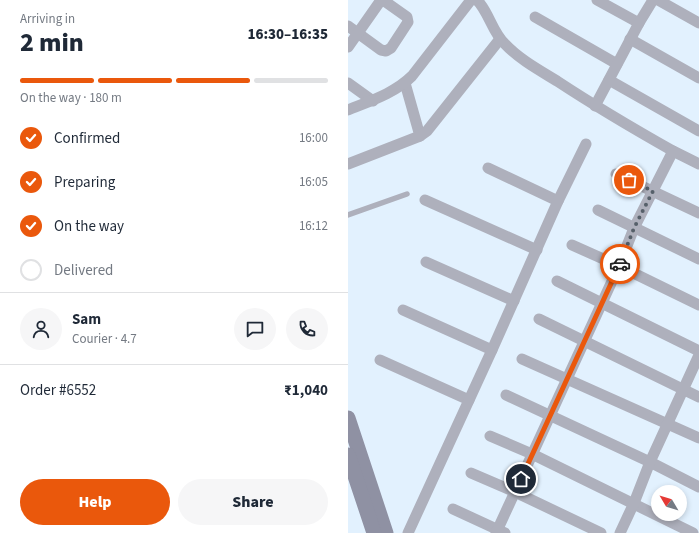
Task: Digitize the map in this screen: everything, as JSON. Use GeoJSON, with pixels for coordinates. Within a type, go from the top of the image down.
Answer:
{"type":"FeatureCollection","features":[{"type":"Feature","properties":{"kind":"main road"},"geometry":{"type":"LineString","coordinates":[[348,418],[386,533]]}},
{"type":"Feature","properties":{"kind":"main road"},"geometry":{"type":"LineString","coordinates":[[348,455],[374,533]]}},
{"type":"Feature","properties":{"kind":"street"},"geometry":{"type":"LineString","coordinates":[[348,26],[358,33],[381,50],[386,51],[390,48],[408,22],[407,17],[382,0],[358,33],[348,47]]}},
{"type":"Feature","properties":{"kind":"street"},"geometry":{"type":"LineString","coordinates":[[348,110],[373,101],[405,83],[471,0]]}},
{"type":"Feature","properties":{"kind":"street"},"geometry":{"type":"LineString","coordinates":[[477,0],[484,8],[500,39],[509,48],[533,66],[595,106],[673,151],[699,164]]}},
{"type":"Feature","properties":{"kind":"street"},"geometry":{"type":"LineString","coordinates":[[597,0],[639,23]]}},
{"type":"Feature","properties":{"kind":"street"},"geometry":{"type":"LineString","coordinates":[[595,106],[630,39],[653,0]]}},
{"type":"Feature","properties":{"kind":"street"},"geometry":{"type":"LineString","coordinates":[[658,0],[699,23]]}},
{"type":"Feature","properties":{"kind":"street"},"geometry":{"type":"LineString","coordinates":[[535,17],[617,64]]}},
{"type":"Feature","properties":{"kind":"street"},"geometry":{"type":"LineString","coordinates":[[348,164],[420,136],[432,125],[500,39]]}},
{"type":"Feature","properties":{"kind":"street"},"geometry":{"type":"LineString","coordinates":[[630,39],[699,78]]}},
{"type":"Feature","properties":{"kind":"street"},"geometry":{"type":"LineString","coordinates":[[609,80],[699,131]]}},
{"type":"Feature","properties":{"kind":"street"},"geometry":{"type":"LineString","coordinates":[[348,83],[373,101]]}},
{"type":"Feature","properties":{"kind":"street"},"geometry":{"type":"LineString","coordinates":[[405,83],[420,136]]}},
{"type":"Feature","properties":{"kind":"street"},"geometry":{"type":"LineString","coordinates":[[408,533],[492,350],[558,201],[586,144]]}},
{"type":"Feature","properties":{"kind":"street"},"geometry":{"type":"LineString","coordinates":[[453,509],[499,532],[549,416],[619,266],[634,228],[673,151]]}},
{"type":"Feature","properties":{"kind":"street"},"geometry":{"type":"LineString","coordinates":[[488,168],[558,201]]}},
{"type":"Feature","properties":{"kind":"street"},"geometry":{"type":"LineString","coordinates":[[616,174],[699,213]]}},
{"type":"Feature","properties":{"kind":"street"},"geometry":{"type":"LineString","coordinates":[[425,200],[537,250]]}},
{"type":"Feature","properties":{"kind":"street"},"geometry":{"type":"LineString","coordinates":[[598,210],[699,259]]}},
{"type":"Feature","properties":{"kind":"street"},"geometry":{"type":"LineString","coordinates":[[572,245],[699,305]]}},
{"type":"Feature","properties":{"kind":"street"},"geometry":{"type":"LineString","coordinates":[[426,262],[514,301]]}},
{"type":"Feature","properties":{"kind":"street"},"geometry":{"type":"LineString","coordinates":[[557,281],[699,351]]}},
{"type":"Feature","properties":{"kind":"street"},"geometry":{"type":"LineString","coordinates":[[403,310],[492,350]]}},
{"type":"Feature","properties":{"kind":"street"},"geometry":{"type":"LineString","coordinates":[[539,319],[699,397]]}},
{"type":"Feature","properties":{"kind":"street"},"geometry":{"type":"LineString","coordinates":[[620,533],[634,503],[650,462],[699,355]]}},
{"type":"Feature","properties":{"kind":"street"},"geometry":{"type":"LineString","coordinates":[[522,359],[699,438]]}},
{"type":"Feature","properties":{"kind":"street"},"geometry":{"type":"LineString","coordinates":[[380,360],[469,400]]}},
{"type":"Feature","properties":{"kind":"street"},"geometry":{"type":"LineString","coordinates":[[506,396],[650,462],[699,487]]}},
{"type":"Feature","properties":{"kind":"street"},"geometry":{"type":"LineString","coordinates":[[490,436],[532,454],[693,533]]}},
{"type":"Feature","properties":{"kind":"street"},"geometry":{"type":"LineString","coordinates":[[471,473],[601,533]]}},
{"type":"Feature","properties":{"kind":"lane"},"geometry":{"type":"LineString","coordinates":[[348,215],[407,194]]}},
{"type":"Feature","properties":{"kind":"way so far"},"geometry":{"type":"LineString","coordinates":[[620,264],[634,228],[653,191],[629,180]]}},
{"type":"Feature","properties":{"kind":"route"},"geometry":{"type":"LineString","coordinates":[[521,479],[620,264]]}}]}
